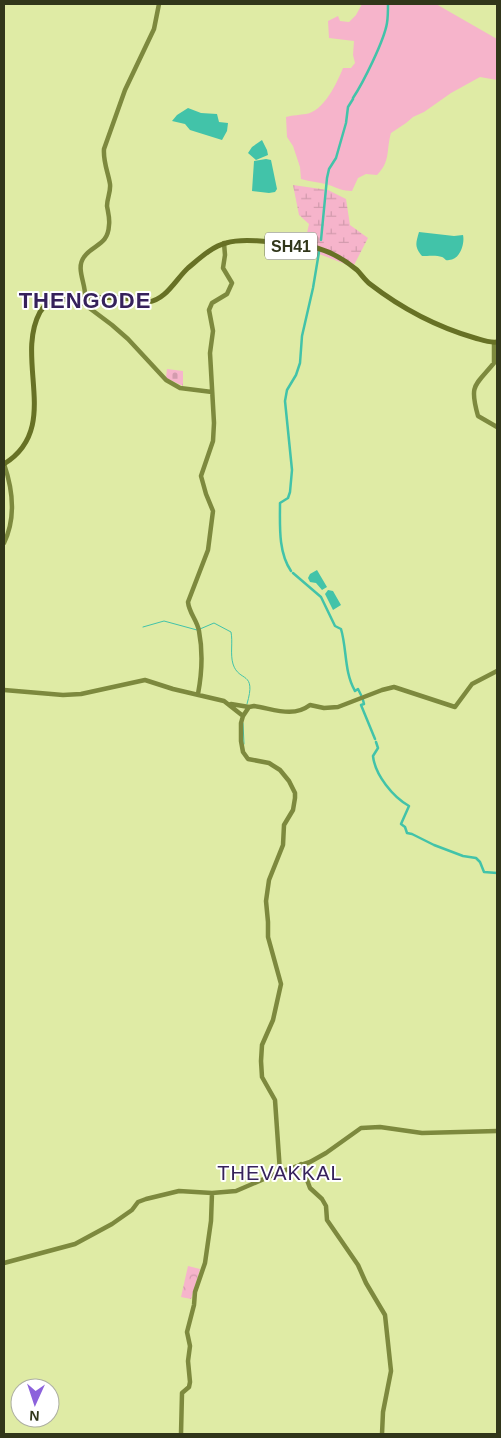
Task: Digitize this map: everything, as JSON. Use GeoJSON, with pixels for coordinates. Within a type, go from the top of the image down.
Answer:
{"type":"FeatureCollection","features":[{"type":"Feature","properties":{"kind":"main road"},"geometry":{"type":"LineString","coordinates":[[159,4],[154,29],[125,90],[104,149],[111,191],[107,206],[109,225],[107,235],[102,244],[85,256],[81,262],[86,294],[83,299],[84,304],[128,339],[166,380],[180,388],[212,392]]}},
{"type":"Feature","properties":{"kind":"main road","name":"SH41"},"geometry":{"type":"LineString","coordinates":[[4,464],[18,454],[30,436],[34,396],[32,337],[40,313],[46,304],[54,301],[123,298],[140,303],[151,302],[168,291],[204,255],[224,243],[237,241],[257,242],[325,250],[346,262],[368,283],[419,315],[450,330],[496,343]]}},
{"type":"Feature","properties":{"kind":"main road"},"geometry":{"type":"LineString","coordinates":[[198,694],[202,653],[199,631],[188,609],[188,602],[208,550],[213,511],[201,476],[213,436],[214,423],[210,353],[213,332],[209,312],[212,303],[227,294],[232,284],[223,268],[224,243]]}},
{"type":"Feature","properties":{"kind":"main road"},"geometry":{"type":"LineString","coordinates":[[496,343],[494,364],[479,379],[472,396],[478,416],[497,427]]}},
{"type":"Feature","properties":{"kind":"main road"},"geometry":{"type":"LineString","coordinates":[[4,464],[12,508],[10,529],[4,543]]}},
{"type":"Feature","properties":{"kind":"main road"},"geometry":{"type":"LineString","coordinates":[[4,690],[63,695],[81,694],[145,680],[228,703],[295,712],[310,705],[324,708],[338,707],[394,687],[455,707],[472,684],[497,671]]}},
{"type":"Feature","properties":{"kind":"main road"},"geometry":{"type":"LineString","coordinates":[[228,703],[243,716]]}},
{"type":"Feature","properties":{"kind":"main road"},"geometry":{"type":"LineString","coordinates":[[249,707],[243,716],[241,741],[245,756],[248,759],[269,764],[280,770],[289,781],[296,798],[293,810],[284,825],[283,845],[269,880],[266,902],[268,937],[281,984],[273,1020],[262,1045],[261,1061],[262,1077],[275,1100],[280,1172]]}},
{"type":"Feature","properties":{"kind":"main road"},"geometry":{"type":"LineString","coordinates":[[4,1263],[75,1244],[112,1224],[132,1210],[138,1202],[146,1199],[179,1191],[212,1193],[236,1191],[280,1172],[310,1162],[361,1128],[380,1127],[422,1133],[497,1131]]}},
{"type":"Feature","properties":{"kind":"main road"},"geometry":{"type":"LineString","coordinates":[[301,1164],[310,1188],[322,1199],[326,1206],[327,1220],[358,1265],[366,1283],[385,1315],[391,1371],[383,1412],[382,1434]]}},
{"type":"Feature","properties":{"kind":"main road"},"geometry":{"type":"LineString","coordinates":[[181,1434],[182,1393],[189,1387],[191,1376],[188,1361],[190,1346],[187,1332],[205,1263],[211,1221],[212,1193]]}},
{"type":"Feature","properties":{"kind":"green space"},"geometry":{"type":"Polygon","coordinates":[[[362,4],[436,4],[497,39],[497,80],[480,77],[451,93],[391,133],[386,160],[381,170],[377,175],[366,174],[358,178],[352,191],[349,191],[301,179],[300,167],[293,146],[287,137],[286,117],[306,114],[319,108],[329,95],[343,68],[351,68],[355,63],[353,55],[354,41],[329,38],[328,21],[338,16],[340,21],[349,22],[356,15],[362,4]]]}},
{"type":"Feature","properties":{"kind":"green space"},"geometry":{"type":"Polygon","coordinates":[[[293,185],[328,190],[346,199],[350,225],[368,238],[353,267],[280,239],[295,233],[307,233],[309,224],[299,215],[293,185]]]}},
{"type":"Feature","properties":{"kind":"green space"},"geometry":{"type":"Polygon","coordinates":[[[167,369],[183,371],[183,386],[166,378],[167,369]]]}},
{"type":"Feature","properties":{"kind":"green space"},"geometry":{"type":"Polygon","coordinates":[[[188,1266],[200,1269],[191,1299],[181,1297],[188,1266]]]}},
{"type":"Feature","properties":{"kind":"water"},"geometry":{"type":"Polygon","coordinates":[[[188,108],[201,113],[217,114],[219,122],[228,123],[227,131],[222,140],[190,130],[185,124],[172,121],[177,115],[188,108]]]}},
{"type":"Feature","properties":{"kind":"water"},"geometry":{"type":"Polygon","coordinates":[[[262,140],[268,155],[256,160],[248,153],[252,147],[262,140]]]}},
{"type":"Feature","properties":{"kind":"water"},"geometry":{"type":"Polygon","coordinates":[[[271,160],[277,189],[275,192],[269,193],[252,191],[254,161],[271,160]]]}},
{"type":"Feature","properties":{"kind":"water"},"geometry":{"type":"Polygon","coordinates":[[[419,232],[454,236],[463,235],[461,250],[456,257],[448,260],[440,256],[422,256],[416,244],[419,232]]]}},
{"type":"Feature","properties":{"kind":"water"},"geometry":{"type":"Polygon","coordinates":[[[317,570],[327,587],[322,590],[316,583],[310,582],[308,578],[310,574],[317,570]]]}},
{"type":"Feature","properties":{"kind":"water"},"geometry":{"type":"Polygon","coordinates":[[[328,590],[333,591],[341,605],[333,610],[325,594],[328,590]]]}},
{"type":"Feature","properties":{"kind":"waterway"},"geometry":{"type":"LineString","coordinates":[[353,98],[378,51],[387,23],[388,4]]}},
{"type":"Feature","properties":{"kind":"waterway"},"geometry":{"type":"LineString","coordinates":[[321,240],[329,169],[336,158],[346,123],[348,107],[353,99]]}},
{"type":"Feature","properties":{"kind":"waterway"},"geometry":{"type":"LineString","coordinates":[[291,571],[284,555],[280,529],[280,503],[288,498],[292,470],[285,401],[287,390],[296,375],[300,363],[302,336],[319,252]]}},
{"type":"Feature","properties":{"kind":"waterway"},"geometry":{"type":"LineString","coordinates":[[293,573],[321,597],[335,626],[341,629],[351,684],[355,691],[358,689],[361,695]]}},
{"type":"Feature","properties":{"kind":"waterway"},"geometry":{"type":"LineString","coordinates":[[143,627],[164,621],[197,630]]}},
{"type":"Feature","properties":{"kind":"waterway"},"geometry":{"type":"LineString","coordinates":[[200,629],[214,623],[231,632],[233,664],[236,670],[249,681],[250,693],[247,704]]}},
{"type":"Feature","properties":{"kind":"waterway"},"geometry":{"type":"LineString","coordinates":[[363,700],[364,704],[361,705],[375,739]]}},
{"type":"Feature","properties":{"kind":"waterway"},"geometry":{"type":"LineString","coordinates":[[243,723],[244,744]]}},
{"type":"Feature","properties":{"kind":"waterway"},"geometry":{"type":"LineString","coordinates":[[376,742],[378,748],[373,756],[377,771],[391,791],[409,806],[401,824],[405,827],[407,833],[463,856],[476,858],[484,872],[497,873]]}},
{"type":"Feature","properties":{"kind":"district","name":"THENGODE"},"geometry":{"type":"Point","coordinates":[85,300]}},
{"type":"Feature","properties":{"kind":"district","name":"THEVAKKAL"},"geometry":{"type":"Point","coordinates":[280,1173]}}]}
